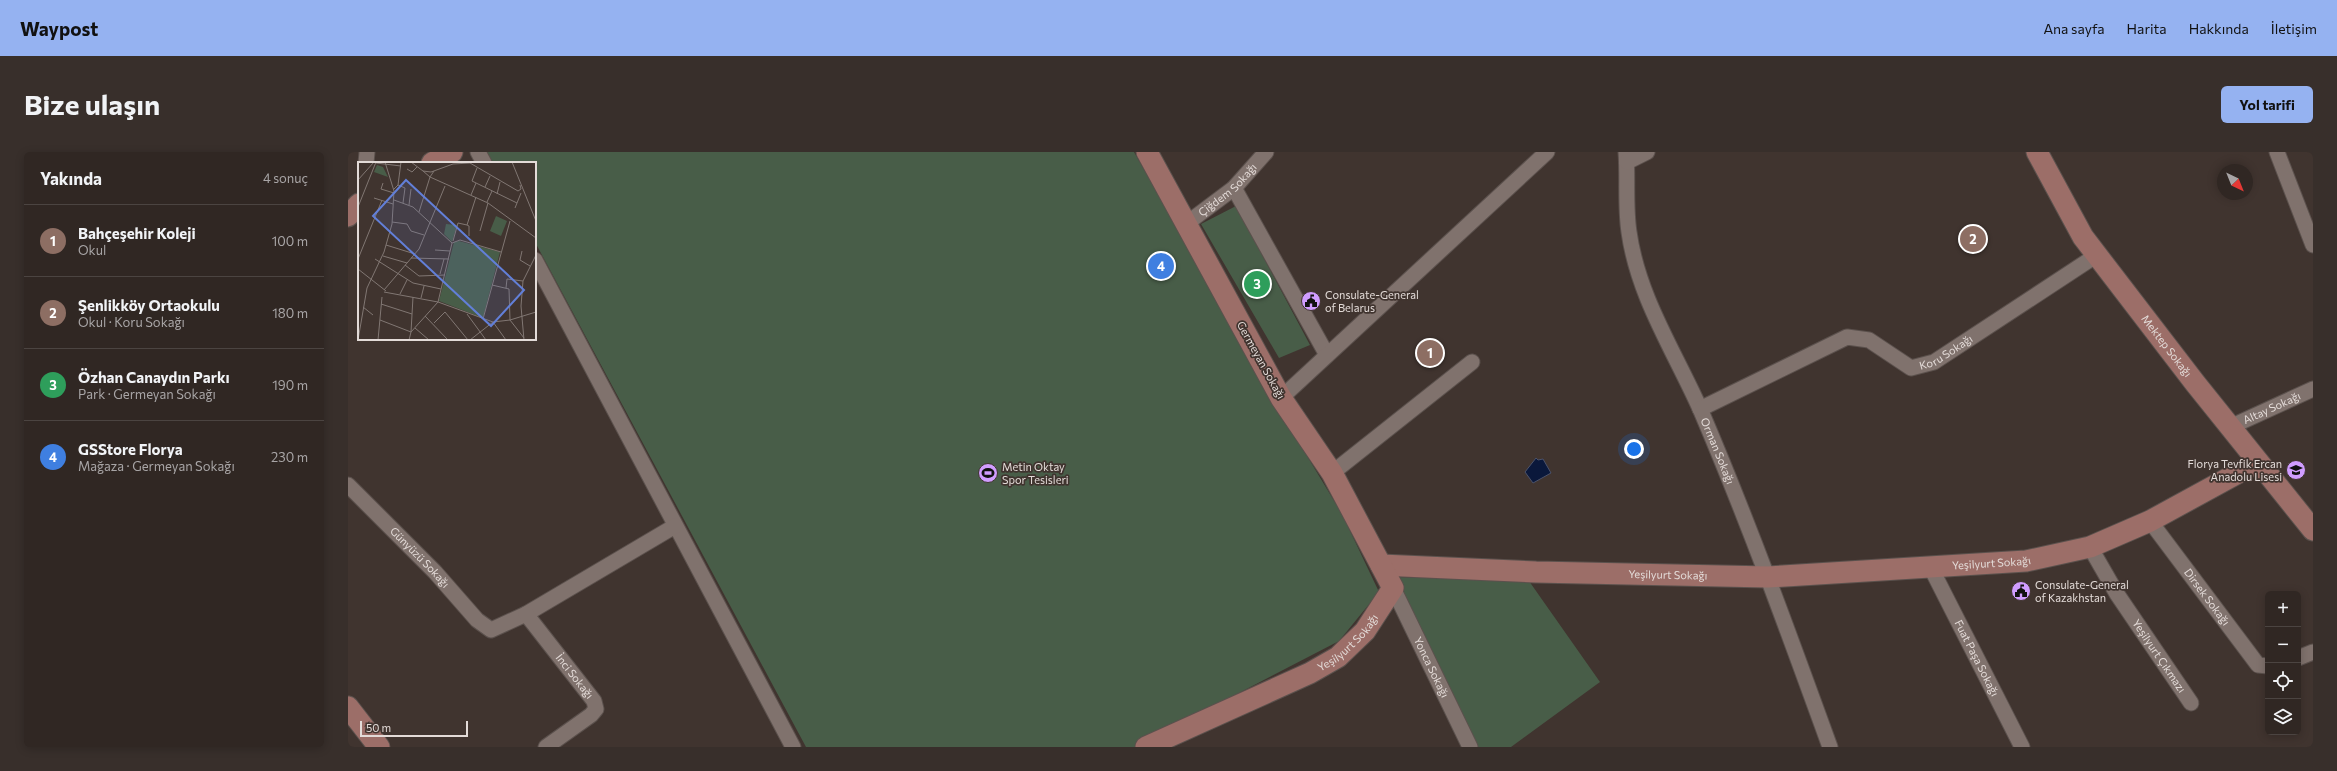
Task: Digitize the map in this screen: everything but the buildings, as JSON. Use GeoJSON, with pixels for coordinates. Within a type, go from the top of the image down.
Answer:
{"type":"FeatureCollection","features":[{"type":"Feature","properties":{"kind":"main road"},"geometry":{"type":"LineString","coordinates":[[434,162],[452,152]]}},
{"type":"Feature","properties":{"kind":"main road","name":"Germeyan Sokağı"},"geometry":{"type":"LineString","coordinates":[[1147,152],[1282,398],[1332,473],[1381,565]]}},
{"type":"Feature","properties":{"kind":"main road","name":"Mektep Sokağı"},"geometry":{"type":"LineString","coordinates":[[2037,152],[2083,237],[2230,427],[2313,530]]}},
{"type":"Feature","properties":{"kind":"main road"},"geometry":{"type":"LineString","coordinates":[[348,216],[358,204]]}},
{"type":"Feature","properties":{"kind":"main road","name":"Yeşilyurt Sokağı"},"geometry":{"type":"LineString","coordinates":[[1381,565],[1536,572],[1768,577],[2026,561],[2090,547],[2150,521],[2258,462]]}},
{"type":"Feature","properties":{"kind":"main road"},"geometry":{"type":"LineString","coordinates":[[1381,565],[1392,588]]}},
{"type":"Feature","properties":{"kind":"main road","name":"Yeşilyurt Sokağı"},"geometry":{"type":"LineString","coordinates":[[1146,747],[1310,673],[1338,657],[1365,631],[1392,588]]}},
{"type":"Feature","properties":{"kind":"main road"},"geometry":{"type":"LineString","coordinates":[[348,707],[378,747]]}},
{"type":"Feature","properties":{"kind":"street"},"geometry":{"type":"LineString","coordinates":[[366,162],[367,152]]}},
{"type":"Feature","properties":{"kind":"street"},"geometry":{"type":"LineString","coordinates":[[478,152],[483,162]]}},
{"type":"Feature","properties":{"kind":"street","name":"Çiğdem Sokağı"},"geometry":{"type":"LineString","coordinates":[[1186,224],[1234,188],[1266,152]]}},
{"type":"Feature","properties":{"kind":"street"},"geometry":{"type":"LineString","coordinates":[[1282,398],[1547,152]]}},
{"type":"Feature","properties":{"kind":"street"},"geometry":{"type":"LineString","coordinates":[[1627,157],[1647,152]]}},
{"type":"Feature","properties":{"kind":"street"},"geometry":{"type":"LineString","coordinates":[[2277,152],[2313,246]]}},
{"type":"Feature","properties":{"kind":"street","name":"Orman Sokağı"},"geometry":{"type":"LineString","coordinates":[[1627,157],[1628,231],[1644,289],[1664,337],[1700,409],[1768,577],[1830,747]]}},
{"type":"Feature","properties":{"kind":"street"},"geometry":{"type":"LineString","coordinates":[[1234,188],[1327,355]]}},
{"type":"Feature","properties":{"kind":"street"},"geometry":{"type":"LineString","coordinates":[[348,200],[358,203]]}},
{"type":"Feature","properties":{"kind":"street","name":"Koru Sokağı"},"geometry":{"type":"LineString","coordinates":[[1700,409],[1847,336],[1869,340],[1911,368],[1934,362],[2097,255]]}},
{"type":"Feature","properties":{"kind":"street"},"geometry":{"type":"LineString","coordinates":[[536,262],[793,747]]}},
{"type":"Feature","properties":{"kind":"street"},"geometry":{"type":"LineString","coordinates":[[1332,473],[1472,362]]}},
{"type":"Feature","properties":{"kind":"street","name":"Altay Sokağı"},"geometry":{"type":"LineString","coordinates":[[2230,427],[2313,389]]}},
{"type":"Feature","properties":{"kind":"street","name":"Günyüzü Sokağı"},"geometry":{"type":"LineString","coordinates":[[348,485],[435,572],[477,620],[491,630],[526,614]]}},
{"type":"Feature","properties":{"kind":"street","name":"Dirsek Sokağı"},"geometry":{"type":"LineString","coordinates":[[2150,521],[2258,665],[2265,666]]}},
{"type":"Feature","properties":{"kind":"street"},"geometry":{"type":"LineString","coordinates":[[526,614],[675,526]]}},
{"type":"Feature","properties":{"kind":"street","name":"Yeşilyurt Çıkmazı"},"geometry":{"type":"LineString","coordinates":[[2090,547],[2116,594],[2191,703]]}},
{"type":"Feature","properties":{"kind":"street","name":"Fuat Paşa Sokağı"},"geometry":{"type":"LineString","coordinates":[[1932,568],[2022,747]]}},
{"type":"Feature","properties":{"kind":"street","name":"Yonca Sokağı"},"geometry":{"type":"LineString","coordinates":[[1392,588],[1470,747]]}},
{"type":"Feature","properties":{"kind":"street","name":"İnci Sokağı"},"geometry":{"type":"LineString","coordinates":[[526,614],[594,701],[596,709],[592,715],[546,747]]}},
{"type":"Feature","properties":{"kind":"street"},"geometry":{"type":"LineString","coordinates":[[2301,657],[2313,652]]}},
{"type":"Feature","properties":{"kind":"green space","name":"Metin Oktay Spor Tesisleri"},"geometry":{"type":"Polygon","coordinates":[[[487,152],[1134,152],[1292,431],[1342,514],[1379,592],[1339,641],[1135,747],[806,747],[536,244],[536,162],[492,162],[487,152]]]}},
{"type":"Feature","properties":{"kind":"green space"},"geometry":{"type":"Polygon","coordinates":[[[1236,206],[1310,345],[1279,358],[1201,224],[1236,206]]]}},
{"type":"Feature","properties":{"kind":"green space"},"geometry":{"type":"Polygon","coordinates":[[[1395,577],[1529,581],[1600,682],[1511,747],[1477,747],[1395,577]]]}},
{"type":"Feature","properties":{"kind":"water"},"geometry":{"type":"Polygon","coordinates":[[[1536,458],[1538,460],[1543,459],[1551,473],[1533,483],[1525,472],[1536,458]]]}},
{"type":"Feature","properties":{"kind":"place","name":"Şenlikköy Ortaokulu"},"geometry":{"type":"Point","coordinates":[1973,239]}},
{"type":"Feature","properties":{"kind":"place","name":"GSStore Florya"},"geometry":{"type":"Point","coordinates":[1161,266]}},
{"type":"Feature","properties":{"kind":"place","name":"Özhan Canaydın Parkı"},"geometry":{"type":"Point","coordinates":[1257,284]}},
{"type":"Feature","properties":{"kind":"place","name":"Consulate-General of Belarus"},"geometry":{"type":"Point","coordinates":[1311,301]}},
{"type":"Feature","properties":{"kind":"place","name":"Bahçeşehir Koleji"},"geometry":{"type":"Point","coordinates":[1430,353]}},
{"type":"Feature","properties":{"kind":"place","name":"Florya Tevfik Ercan Anadolu Lisesi"},"geometry":{"type":"Point","coordinates":[2296,470]}},
{"type":"Feature","properties":{"kind":"place","name":"Metin Oktay Spor Tesisleri"},"geometry":{"type":"Point","coordinates":[988,473]}},
{"type":"Feature","properties":{"kind":"place","name":"Consulate-General of Kazakhstan"},"geometry":{"type":"Point","coordinates":[2021,591]}}]}
